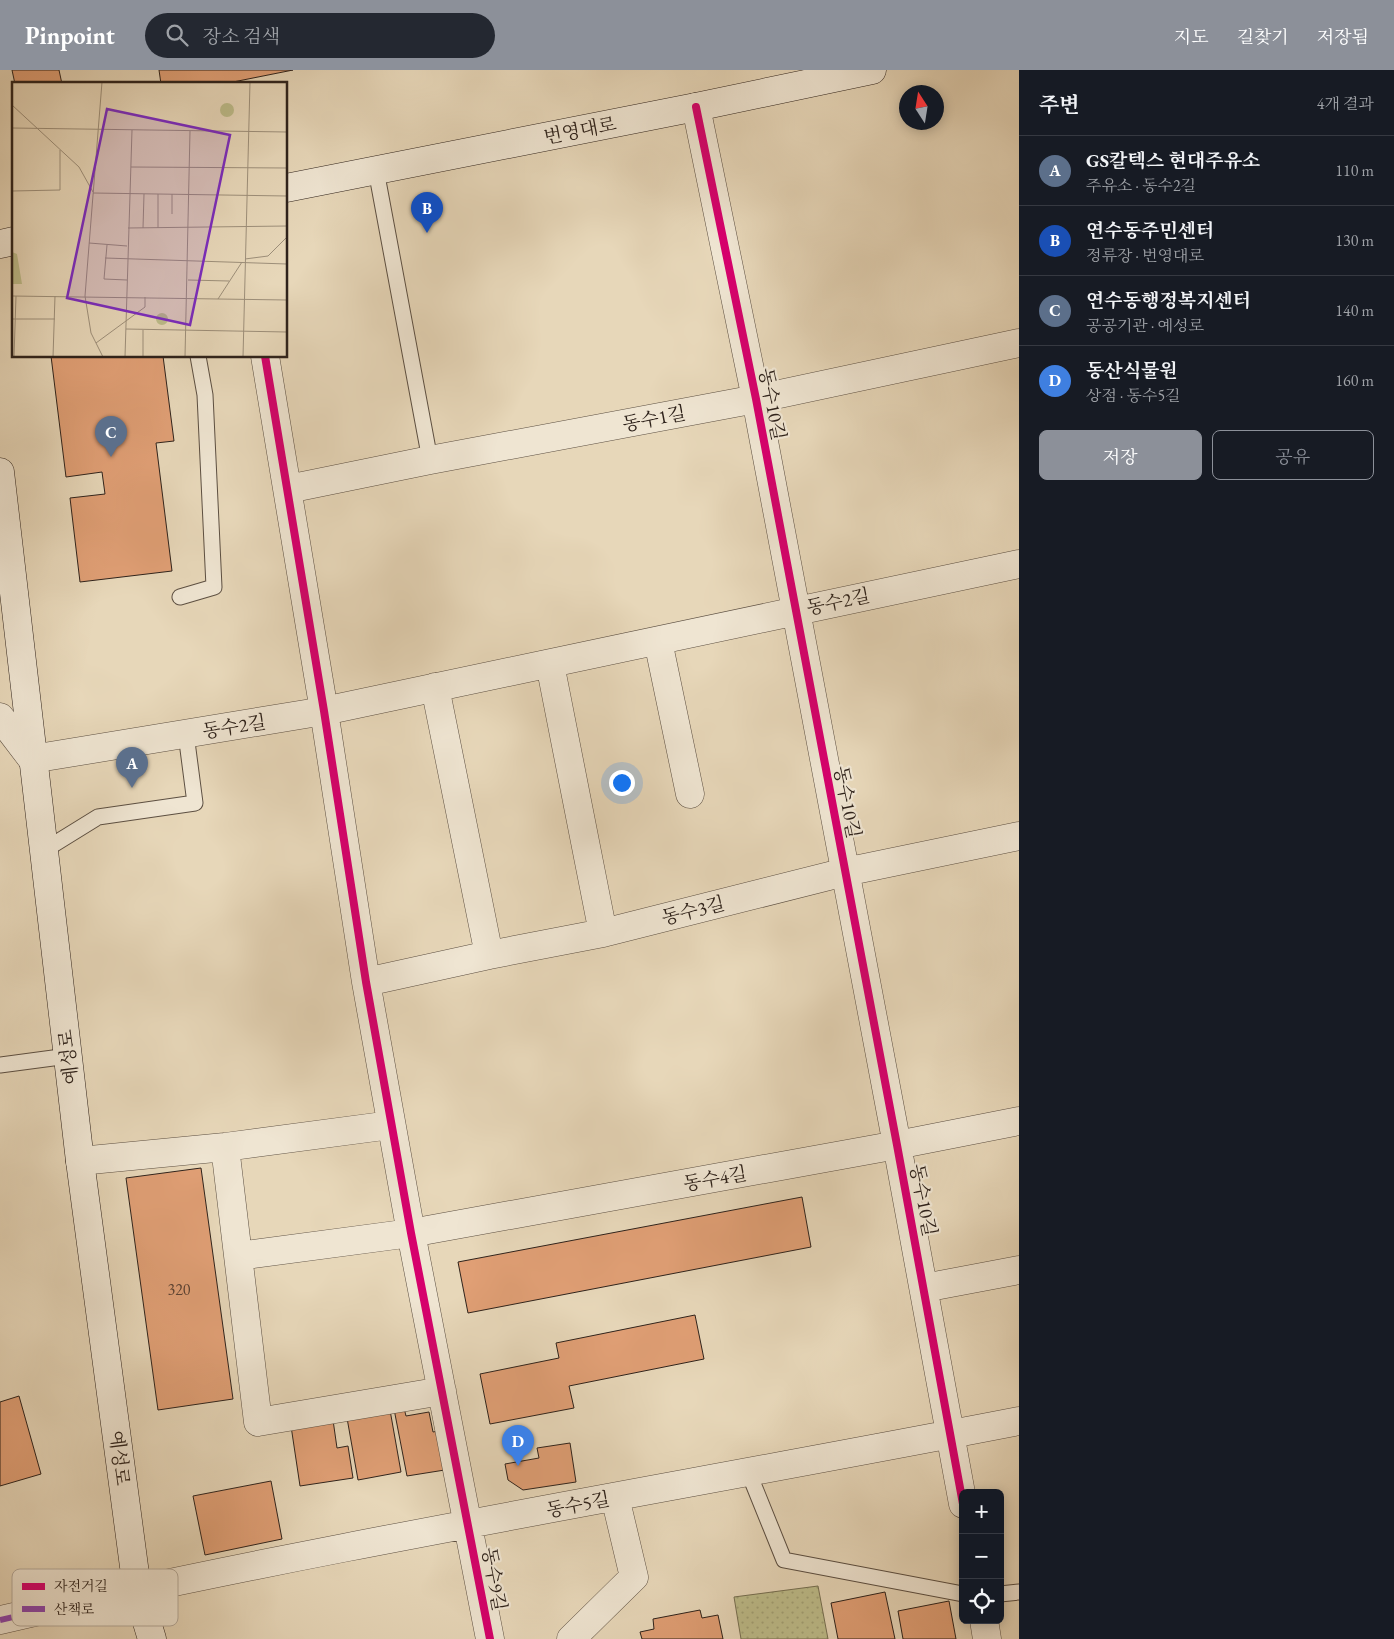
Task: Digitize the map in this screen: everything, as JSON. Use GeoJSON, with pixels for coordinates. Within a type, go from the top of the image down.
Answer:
{"type":"FeatureCollection","features":[{"type":"Feature","properties":{"kind":"street","name":"번영대로"},"geometry":{"type":"LineString","coordinates":[[288,188],[696,107],[872,70]]}},
{"type":"Feature","properties":{"kind":"street","name":"동수10길"},"geometry":{"type":"LineString","coordinates":[[696,107],[756,399],[960,1489]]}},
{"type":"Feature","properties":{"kind":"street","name":"동수1길"},"geometry":{"type":"LineString","coordinates":[[288,489],[430,460],[756,399],[1019,343]]}},
{"type":"Feature","properties":{"kind":"street","name":"동수9길"},"geometry":{"type":"LineString","coordinates":[[265,358],[324,711],[366,982],[391,1125],[490,1639]]}},
{"type":"Feature","properties":{"kind":"street","name":"예성로"},"geometry":{"type":"LineString","coordinates":[[0,472],[80,1161],[134,1569]]}},
{"type":"Feature","properties":{"kind":"street","name":"동수2길"},"geometry":{"type":"LineString","coordinates":[[32,759],[324,711],[1019,564]]}},
{"type":"Feature","properties":{"kind":"street"},"geometry":{"type":"LineString","coordinates":[[658,641],[690,794]]}},
{"type":"Feature","properties":{"kind":"street"},"geometry":{"type":"LineString","coordinates":[[550,664],[603,933]]}},
{"type":"Feature","properties":{"kind":"street"},"geometry":{"type":"LineString","coordinates":[[436,687],[489,955]]}},
{"type":"Feature","properties":{"kind":"street"},"geometry":{"type":"LineString","coordinates":[[0,717],[32,759]]}},
{"type":"Feature","properties":{"kind":"street","name":"동수3길"},"geometry":{"type":"LineString","coordinates":[[366,982],[489,955],[603,933],[844,872],[1019,836]]}},
{"type":"Feature","properties":{"kind":"street","name":"동수4길"},"geometry":{"type":"LineString","coordinates":[[411,1233],[897,1145],[1019,1121]]}},
{"type":"Feature","properties":{"kind":"street"},"geometry":{"type":"LineString","coordinates":[[80,1161],[225,1147],[391,1125]]}},
{"type":"Feature","properties":{"kind":"street"},"geometry":{"type":"LineString","coordinates":[[225,1147],[258,1422],[442,1391]]}},
{"type":"Feature","properties":{"kind":"street"},"geometry":{"type":"LineString","coordinates":[[239,1256],[411,1233]]}},
{"type":"Feature","properties":{"kind":"street"},"geometry":{"type":"LineString","coordinates":[[924,1288],[1019,1270]]}},
{"type":"Feature","properties":{"kind":"street","name":"동수5길"},"geometry":{"type":"LineString","coordinates":[[178,1581],[468,1524],[1019,1421]]}},
{"type":"Feature","properties":{"kind":"street"},"geometry":{"type":"LineString","coordinates":[[571,1639],[634,1577],[615,1497]]}},
{"type":"Feature","properties":{"kind":"street"},"geometry":{"type":"LineString","coordinates":[[985,1624],[987,1639]]}},
{"type":"Feature","properties":{"kind":"street","name":"예성로"},"geometry":{"type":"LineString","coordinates":[[148,1626],[152,1639]]}},
{"type":"Feature","properties":{"kind":"lane"},"geometry":{"type":"LineString","coordinates":[[376,170],[430,460]]}},
{"type":"Feature","properties":{"kind":"lane"},"geometry":{"type":"LineString","coordinates":[[180,597],[214,587],[204,395],[198,358]]}},
{"type":"Feature","properties":{"kind":"lane"},"geometry":{"type":"LineString","coordinates":[[43,851],[98,817],[195,802],[186,734]]}},
{"type":"Feature","properties":{"kind":"lane"},"geometry":{"type":"LineString","coordinates":[[0,1066],[68,1056]]}},
{"type":"Feature","properties":{"kind":"lane"},"geometry":{"type":"LineString","coordinates":[[748,1471],[784,1560],[959,1593]]}},
{"type":"Feature","properties":{"kind":"lane"},"geometry":{"type":"LineString","coordinates":[[1004,1594],[1019,1592]]}},
{"type":"Feature","properties":{"kind":"shaded area"},"geometry":{"type":"Polygon","coordinates":[[[818,1586],[828,1639],[741,1639],[734,1597],[818,1586]]]}},
{"type":"Feature","properties":{"kind":"building"},"geometry":{"type":"Polygon","coordinates":[[[12,70],[59,70],[62,82],[15,82],[12,70]]]}},
{"type":"Feature","properties":{"kind":"building"},"geometry":{"type":"Polygon","coordinates":[[[159,70],[293,70],[233,82],[161,82],[159,70]]]}},
{"type":"Feature","properties":{"kind":"building"},"geometry":{"type":"Polygon","coordinates":[[[51,358],[163,358],[174,441],[156,443],[172,571],[80,582],[70,498],[105,494],[102,472],[66,477],[51,358]]]}},
{"type":"Feature","properties":{"kind":"building"},"geometry":{"type":"Polygon","coordinates":[[[201,1168],[233,1399],[158,1410],[126,1178],[201,1168]]]}},
{"type":"Feature","properties":{"kind":"building"},"geometry":{"type":"Polygon","coordinates":[[[802,1197],[811,1247],[468,1313],[458,1262],[802,1197]]]}},
{"type":"Feature","properties":{"kind":"building"},"geometry":{"type":"Polygon","coordinates":[[[695,1315],[704,1359],[569,1386],[574,1408],[490,1424],[480,1374],[559,1358],[556,1343],[695,1315]]]}},
{"type":"Feature","properties":{"kind":"building"},"geometry":{"type":"Polygon","coordinates":[[[19,1396],[41,1474],[0,1486],[0,1402],[19,1396]]]}},
{"type":"Feature","properties":{"kind":"building"},"geometry":{"type":"Polygon","coordinates":[[[404,1408],[406,1416],[429,1412],[433,1432],[444,1430],[451,1469],[407,1476],[394,1409],[404,1408]]]}},
{"type":"Feature","properties":{"kind":"building"},"geometry":{"type":"Polygon","coordinates":[[[390,1410],[401,1472],[358,1480],[347,1418],[390,1410]]]}},
{"type":"Feature","properties":{"kind":"building"},"geometry":{"type":"Polygon","coordinates":[[[333,1420],[337,1448],[348,1446],[353,1478],[300,1486],[291,1426],[333,1420]]]}},
{"type":"Feature","properties":{"kind":"building"},"geometry":{"type":"Polygon","coordinates":[[[570,1443],[576,1482],[523,1490],[508,1480],[505,1464],[539,1458],[537,1448],[570,1443]]]}},
{"type":"Feature","properties":{"kind":"building"},"geometry":{"type":"Polygon","coordinates":[[[271,1481],[282,1539],[205,1555],[193,1496],[271,1481]]]}},
{"type":"Feature","properties":{"kind":"building"},"geometry":{"type":"Polygon","coordinates":[[[885,1592],[895,1639],[838,1639],[831,1603],[885,1592]]]}},
{"type":"Feature","properties":{"kind":"building"},"geometry":{"type":"Polygon","coordinates":[[[949,1601],[956,1639],[903,1639],[898,1611],[949,1601]]]}},
{"type":"Feature","properties":{"kind":"building"},"geometry":{"type":"Polygon","coordinates":[[[700,1610],[702,1618],[718,1615],[723,1639],[642,1639],[640,1632],[654,1629],[653,1619],[700,1610]]]}},
{"type":"Feature","properties":{"kind":"marked path"},"geometry":{"type":"LineString","coordinates":[[0,1620],[12,1617]]}},
{"type":"Feature","properties":{"kind":"cycle path"},"geometry":{"type":"LineString","coordinates":[[696,107],[756,399],[960,1489]]}},
{"type":"Feature","properties":{"kind":"cycle path"},"geometry":{"type":"LineString","coordinates":[[265,358],[324,711],[366,982],[411,1233],[490,1639]]}},
{"type":"Feature","properties":{"kind":"place","name":"연수동주민센터"},"geometry":{"type":"Point","coordinates":[427,233]}},
{"type":"Feature","properties":{"kind":"place","name":"연수동행정복지센터"},"geometry":{"type":"Point","coordinates":[111,457]}},
{"type":"Feature","properties":{"kind":"place","name":"GS칼텍스 현대주유소"},"geometry":{"type":"Point","coordinates":[132,788]}},
{"type":"Feature","properties":{"kind":"place","name":"동산식물원"},"geometry":{"type":"Point","coordinates":[518,1466]}}]}
